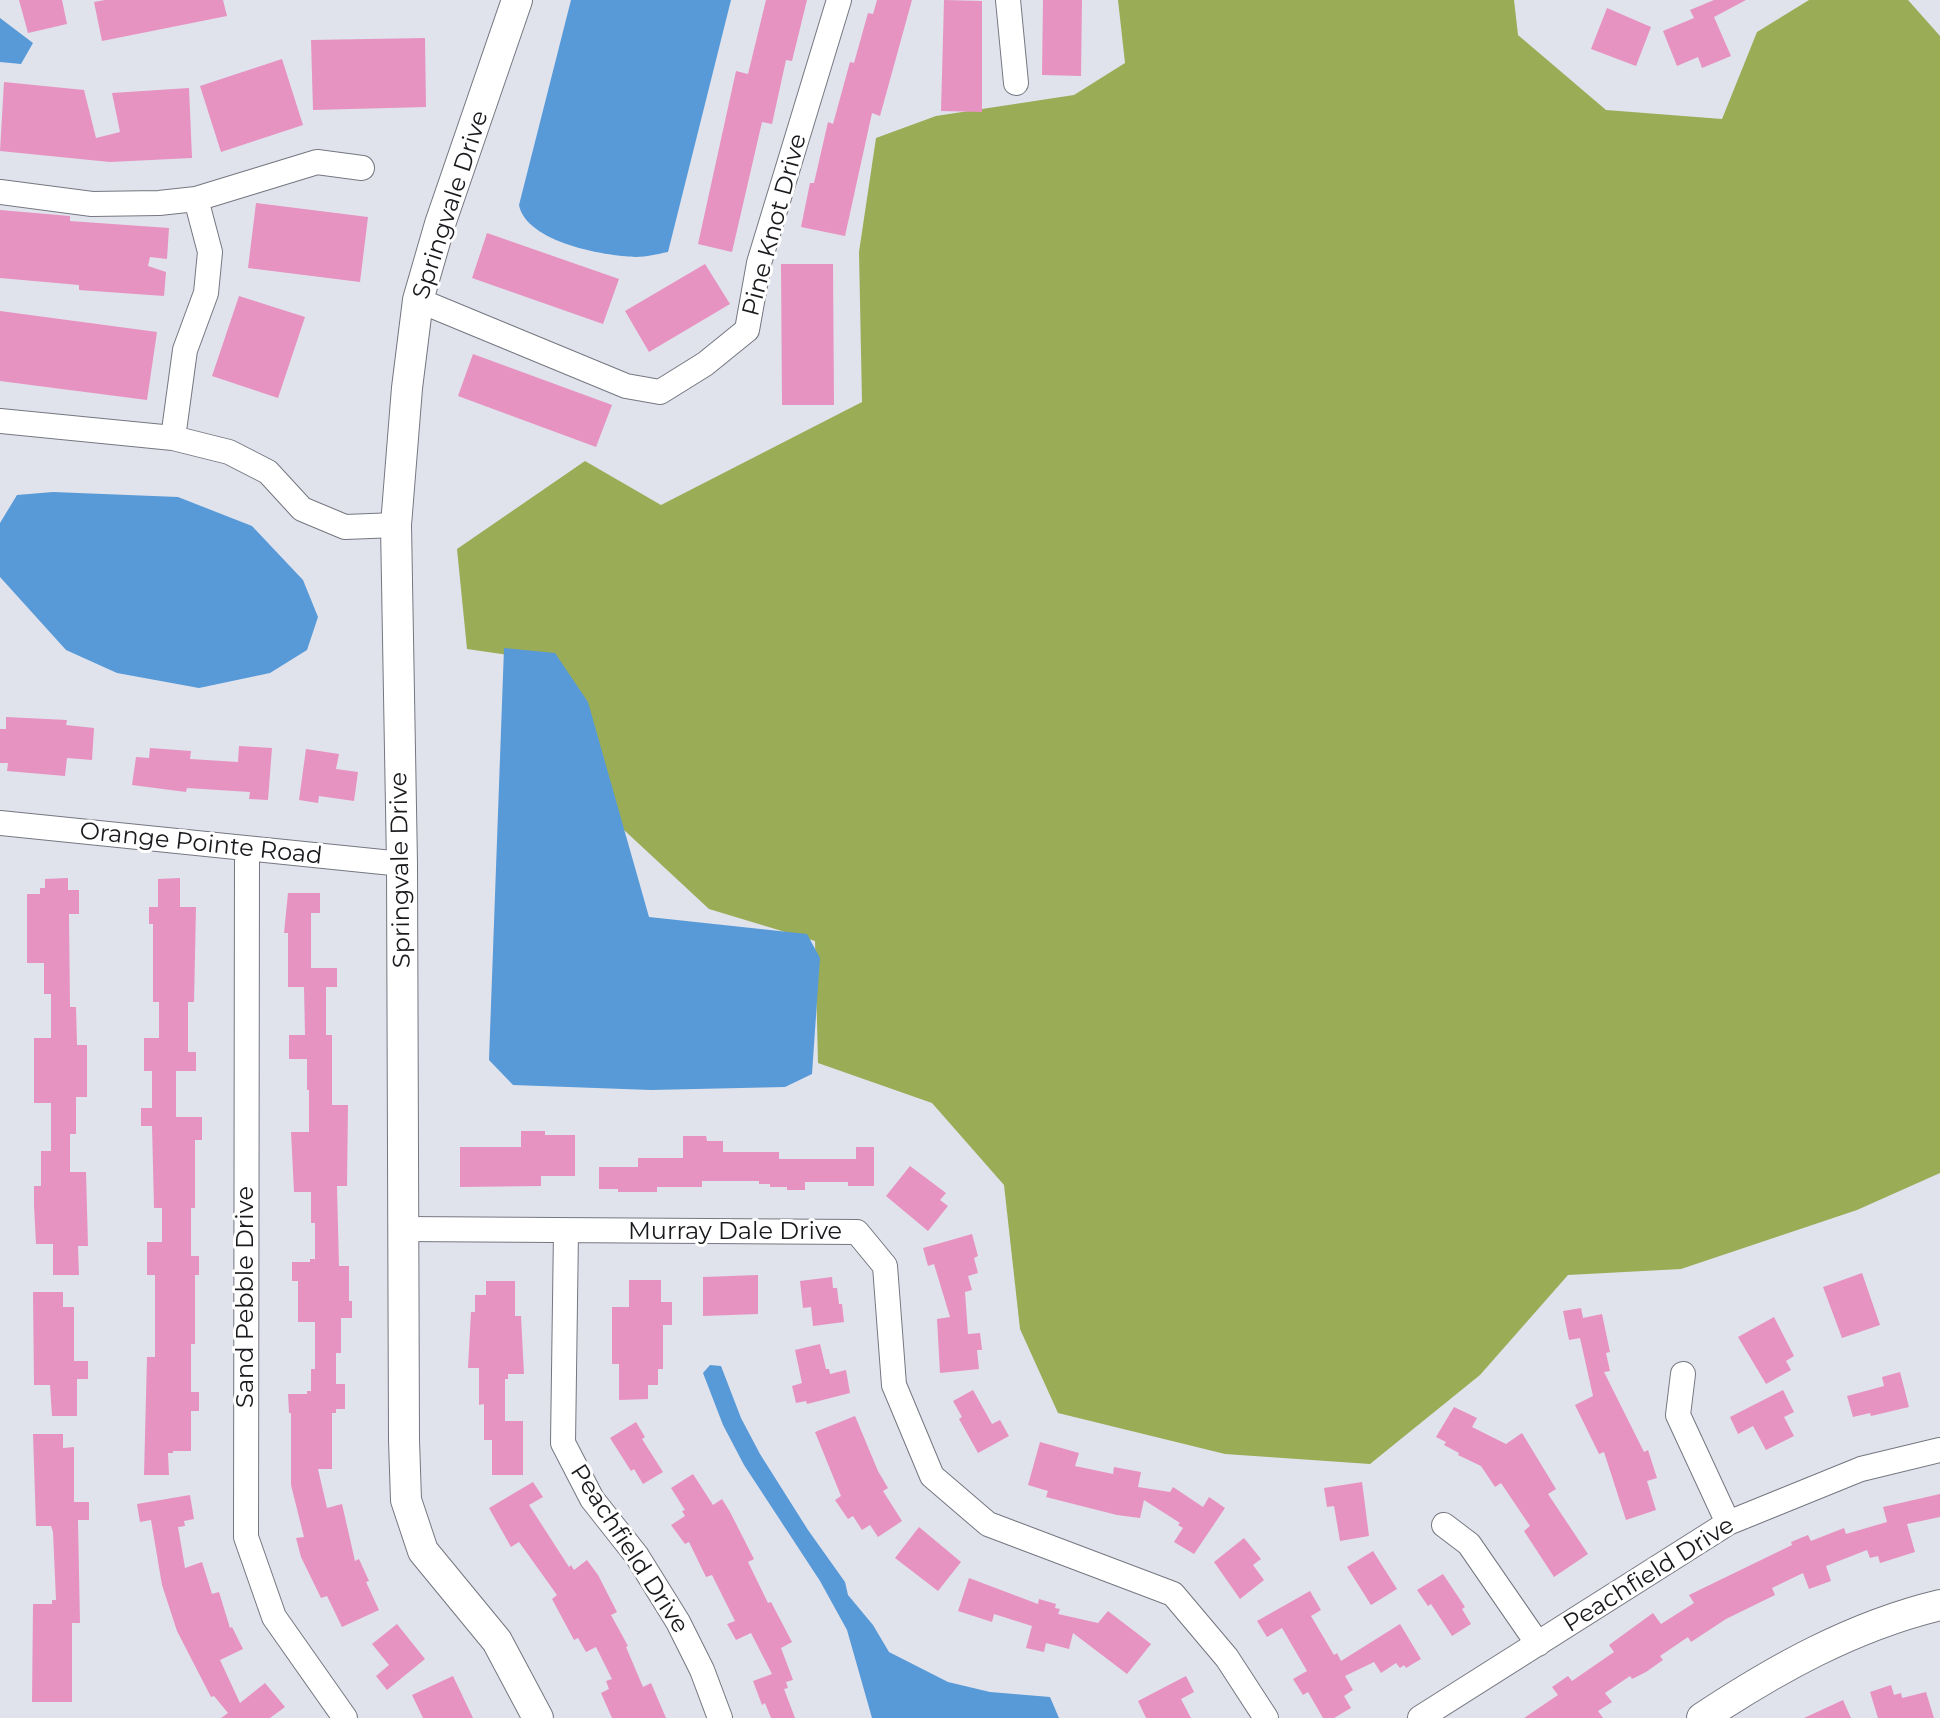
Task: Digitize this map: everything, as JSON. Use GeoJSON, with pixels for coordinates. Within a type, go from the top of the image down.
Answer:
{"type":"FeatureCollection","features":[{"type":"Feature","properties":{"kind":"street","name":"Springvale Drive"},"geometry":{"type":"LineString","coordinates":[[517,0],[440,224],[418,300],[396,525],[402,864],[405,1476],[406,1500],[423,1551],[497,1641],[538,1718]]}},
{"type":"Feature","properties":{"kind":"street","name":"Pine Knot Drive"},"geometry":{"type":"LineString","coordinates":[[418,300],[626,386],[660,392],[705,364],[747,330],[759,263],[839,0]]}},
{"type":"Feature","properties":{"kind":"street"},"geometry":{"type":"LineString","coordinates":[[1008,0],[1016,83]]}},
{"type":"Feature","properties":{"kind":"street"},"geometry":{"type":"LineString","coordinates":[[0,192],[92,204],[159,203],[196,199],[317,162],[362,168]]}},
{"type":"Feature","properties":{"kind":"street"},"geometry":{"type":"LineString","coordinates":[[173,438],[185,350],[206,293],[210,252],[196,199]]}},
{"type":"Feature","properties":{"kind":"street"},"geometry":{"type":"LineString","coordinates":[[0,421],[173,438],[229,452],[268,472],[302,509],[345,527],[396,525]]}},
{"type":"Feature","properties":{"kind":"street","name":"Orange Pointe Road"},"geometry":{"type":"LineString","coordinates":[[0,823],[402,864]]}},
{"type":"Feature","properties":{"kind":"street","name":"Sand Pebble Drive"},"geometry":{"type":"LineString","coordinates":[[247,849],[246,1537],[274,1617],[345,1718]]}},
{"type":"Feature","properties":{"kind":"street","name":"Murray Dale Drive"},"geometry":{"type":"LineString","coordinates":[[404,1229],[857,1232],[885,1266],[894,1385],[932,1476],[988,1524],[1173,1594],[1227,1658],[1266,1718]]}},
{"type":"Feature","properties":{"kind":"street","name":"Peachfield Drive"},"geometry":{"type":"LineString","coordinates":[[566,1231],[563,1443],[592,1499],[637,1556],[678,1622],[702,1670],[720,1718]]}},
{"type":"Feature","properties":{"kind":"street"},"geometry":{"type":"LineString","coordinates":[[1683,1374],[1678,1415],[1728,1523]]}},
{"type":"Feature","properties":{"kind":"street","name":"Peachfield Drive"},"geometry":{"type":"LineString","coordinates":[[1420,1718],[1728,1523],[1861,1469],[1940,1450]]}},
{"type":"Feature","properties":{"kind":"street"},"geometry":{"type":"LineString","coordinates":[[1444,1525],[1469,1544],[1538,1644]]}},
{"type":"Feature","properties":{"kind":"street"},"geometry":{"type":"LineString","coordinates":[[1702,1718],[1789,1664],[1825,1646],[1862,1629],[1940,1605]]}},
{"type":"Feature","properties":{"kind":"green space"},"geometry":{"type":"Polygon","coordinates":[[[1118,0],[1514,0],[1518,35],[1606,110],[1722,119],[1757,32],[1809,0],[1908,0],[1940,36],[1940,1173],[1857,1210],[1681,1269],[1568,1275],[1480,1375],[1370,1464],[1225,1454],[1058,1413],[1020,1329],[1004,1185],[932,1103],[818,1063],[815,941],[709,909],[624,830],[557,662],[467,649],[457,549],[585,461],[661,505],[862,402],[859,252],[876,138],[936,116],[1074,95],[1125,63],[1118,0]]]}},
{"type":"Feature","properties":{"kind":"water"},"geometry":{"type":"Polygon","coordinates":[[[571,0],[731,0],[668,252],[640,257],[587,250],[536,229],[525,218],[519,205],[571,0]]]}},
{"type":"Feature","properties":{"kind":"water"},"geometry":{"type":"Polygon","coordinates":[[[0,18],[33,43],[21,64],[0,62],[0,18]]]}},
{"type":"Feature","properties":{"kind":"water"},"geometry":{"type":"Polygon","coordinates":[[[53,492],[178,497],[252,526],[303,580],[318,617],[307,650],[270,673],[199,688],[117,673],[66,650],[0,577],[0,523],[17,495],[53,492]]]}},
{"type":"Feature","properties":{"kind":"water"},"geometry":{"type":"Polygon","coordinates":[[[504,648],[555,653],[588,702],[649,917],[807,934],[820,958],[812,1074],[785,1087],[651,1090],[513,1085],[489,1060],[504,648]]]}},
{"type":"Feature","properties":{"kind":"water"},"geometry":{"type":"Polygon","coordinates":[[[710,1365],[721,1366],[741,1418],[760,1454],[845,1582],[848,1595],[873,1625],[889,1652],[948,1682],[990,1692],[1050,1697],[1059,1718],[872,1718],[847,1630],[820,1581],[744,1465],[723,1425],[703,1373],[710,1365]]]}},
{"type":"Feature","properties":{"kind":"building"},"geometry":{"type":"Polygon","coordinates":[[[19,0],[62,0],[67,24],[28,33],[19,0]]]}},
{"type":"Feature","properties":{"kind":"building"},"geometry":{"type":"Polygon","coordinates":[[[223,0],[227,16],[102,41],[94,2],[223,0]]]}},
{"type":"Feature","properties":{"kind":"building"},"geometry":{"type":"Polygon","coordinates":[[[766,0],[807,0],[792,61],[786,60],[772,124],[762,122],[732,252],[698,244],[736,71],[748,74],[766,0]]]}},
{"type":"Feature","properties":{"kind":"building"},"geometry":{"type":"Polygon","coordinates":[[[877,0],[912,0],[880,116],[872,113],[845,236],[801,227],[828,122],[833,124],[850,62],[854,63],[868,13],[873,14],[877,0]]]}},
{"type":"Feature","properties":{"kind":"building"},"geometry":{"type":"Polygon","coordinates":[[[944,0],[982,1],[982,112],[941,111],[944,0]]]}},
{"type":"Feature","properties":{"kind":"building"},"geometry":{"type":"Polygon","coordinates":[[[1043,0],[1082,0],[1081,76],[1042,75],[1043,0]]]}},
{"type":"Feature","properties":{"kind":"building"},"geometry":{"type":"Polygon","coordinates":[[[1714,0],[1746,0],[1714,17],[1731,56],[1702,68],[1698,57],[1677,66],[1663,31],[1694,18],[1690,10],[1714,0]]]}},
{"type":"Feature","properties":{"kind":"building"},"geometry":{"type":"Polygon","coordinates":[[[1607,8],[1651,27],[1636,66],[1591,49],[1607,8]]]}},
{"type":"Feature","properties":{"kind":"building"},"geometry":{"type":"Polygon","coordinates":[[[425,38],[426,107],[313,110],[311,40],[425,38]]]}},
{"type":"Feature","properties":{"kind":"building"},"geometry":{"type":"Polygon","coordinates":[[[282,59],[303,125],[221,152],[200,86],[282,59]]]}},
{"type":"Feature","properties":{"kind":"building"},"geometry":{"type":"Polygon","coordinates":[[[4,82],[84,90],[96,138],[120,132],[112,93],[189,88],[192,158],[110,162],[0,151],[4,82]]]}},
{"type":"Feature","properties":{"kind":"building"},"geometry":{"type":"Polygon","coordinates":[[[256,203],[368,217],[360,282],[248,268],[256,203]]]}},
{"type":"Feature","properties":{"kind":"building"},"geometry":{"type":"Polygon","coordinates":[[[0,210],[70,216],[70,221],[169,228],[167,259],[150,257],[148,266],[166,272],[164,296],[79,290],[79,285],[0,278],[0,210]]]}},
{"type":"Feature","properties":{"kind":"building"},"geometry":{"type":"Polygon","coordinates":[[[487,233],[619,279],[603,324],[472,278],[487,233]]]}},
{"type":"Feature","properties":{"kind":"building"},"geometry":{"type":"Polygon","coordinates":[[[705,264],[730,304],[649,352],[625,311],[705,264]]]}},
{"type":"Feature","properties":{"kind":"building"},"geometry":{"type":"Polygon","coordinates":[[[781,264],[833,264],[834,405],[782,405],[781,264]]]}},
{"type":"Feature","properties":{"kind":"building"},"geometry":{"type":"Polygon","coordinates":[[[239,296],[305,317],[278,398],[212,376],[239,296]]]}},
{"type":"Feature","properties":{"kind":"building"},"geometry":{"type":"Polygon","coordinates":[[[0,311],[157,332],[147,400],[0,381],[0,311]]]}},
{"type":"Feature","properties":{"kind":"building"},"geometry":{"type":"Polygon","coordinates":[[[473,354],[612,405],[596,447],[458,396],[473,354]]]}},
{"type":"Feature","properties":{"kind":"building"},"geometry":{"type":"Polygon","coordinates":[[[6,717],[67,720],[66,725],[94,728],[92,760],[67,758],[65,776],[7,771],[8,763],[0,763],[0,729],[6,729],[6,717]]]}},
{"type":"Feature","properties":{"kind":"building"},"geometry":{"type":"Polygon","coordinates":[[[239,746],[272,748],[268,800],[249,799],[250,792],[187,788],[186,792],[132,785],[136,757],[149,758],[150,748],[191,751],[190,759],[238,762],[239,746]]]}},
{"type":"Feature","properties":{"kind":"building"},"geometry":{"type":"Polygon","coordinates":[[[306,749],[339,754],[336,769],[358,772],[354,801],[319,796],[318,803],[299,800],[306,749]]]}},
{"type":"Feature","properties":{"kind":"building"},"geometry":{"type":"Polygon","coordinates":[[[68,878],[68,890],[79,890],[79,914],[69,914],[70,1007],[76,1007],[77,1045],[87,1045],[87,1097],[76,1097],[76,1134],[70,1134],[70,1172],[86,1172],[88,1246],[78,1246],[79,1275],[53,1275],[53,1244],[36,1244],[34,1205],[34,1186],[41,1186],[41,1151],[51,1151],[51,1103],[34,1103],[34,1038],[51,1038],[51,994],[44,994],[44,963],[27,963],[27,894],[40,894],[40,888],[45,888],[45,879],[68,878]]]}},
{"type":"Feature","properties":{"kind":"building"},"geometry":{"type":"Polygon","coordinates":[[[180,878],[180,907],[196,907],[194,1002],[188,1002],[188,1052],[196,1052],[196,1071],[176,1071],[176,1117],[202,1117],[202,1140],[195,1140],[195,1208],[191,1208],[191,1256],[199,1256],[199,1275],[195,1275],[191,1392],[199,1392],[199,1411],[191,1411],[191,1451],[168,1453],[169,1475],[144,1475],[147,1357],[155,1357],[155,1275],[147,1275],[147,1242],[162,1242],[162,1208],[154,1208],[152,1126],[141,1126],[141,1108],[152,1108],[152,1071],[144,1071],[144,1038],[159,1038],[159,1002],[153,1002],[153,924],[149,924],[149,907],[158,907],[158,879],[180,878]]]}},
{"type":"Feature","properties":{"kind":"building"},"geometry":{"type":"Polygon","coordinates":[[[288,893],[320,893],[320,913],[311,913],[311,968],[337,968],[337,987],[326,987],[326,1035],[332,1035],[332,1105],[348,1105],[347,1186],[337,1186],[339,1266],[349,1266],[349,1301],[352,1301],[352,1318],[341,1318],[341,1353],[336,1353],[336,1384],[345,1384],[345,1409],[336,1409],[336,1413],[332,1413],[332,1469],[318,1469],[327,1508],[342,1504],[355,1561],[359,1559],[379,1610],[342,1627],[327,1596],[321,1598],[301,1557],[296,1538],[304,1537],[291,1485],[288,1394],[307,1394],[311,1391],[311,1369],[315,1369],[315,1322],[298,1322],[298,1281],[292,1281],[292,1262],[315,1259],[315,1223],[311,1223],[311,1192],[294,1192],[291,1132],[309,1132],[309,1090],[307,1059],[289,1059],[289,1035],[305,1035],[304,987],[288,987],[288,933],[284,933],[288,893]]]}},
{"type":"Feature","properties":{"kind":"building"},"geometry":{"type":"Polygon","coordinates":[[[521,1131],[575,1135],[575,1176],[541,1176],[541,1186],[460,1187],[460,1147],[521,1147],[521,1131]]]}},
{"type":"Feature","properties":{"kind":"building"},"geometry":{"type":"Polygon","coordinates":[[[683,1136],[706,1136],[707,1141],[723,1141],[723,1152],[779,1152],[779,1159],[856,1159],[856,1147],[874,1147],[874,1186],[848,1186],[848,1182],[805,1182],[805,1190],[787,1190],[787,1187],[759,1184],[759,1181],[702,1181],[702,1187],[657,1187],[657,1192],[599,1189],[599,1167],[638,1167],[638,1158],[683,1158],[683,1136]]]}},
{"type":"Feature","properties":{"kind":"building"},"geometry":{"type":"Polygon","coordinates":[[[910,1166],[946,1193],[940,1200],[948,1206],[928,1231],[886,1196],[910,1166]]]}},
{"type":"Feature","properties":{"kind":"building"},"geometry":{"type":"Polygon","coordinates":[[[972,1234],[978,1256],[974,1258],[978,1273],[968,1276],[972,1290],[965,1292],[968,1334],[980,1333],[982,1350],[977,1350],[979,1369],[940,1373],[937,1319],[950,1317],[934,1264],[928,1266],[923,1248],[972,1234]]]}},
{"type":"Feature","properties":{"kind":"building"},"geometry":{"type":"Polygon","coordinates":[[[1862,1273],[1880,1325],[1842,1338],[1823,1287],[1862,1273]]]}},
{"type":"Feature","properties":{"kind":"building"},"geometry":{"type":"Polygon","coordinates":[[[758,1275],[758,1314],[703,1316],[703,1277],[758,1275]]]}},
{"type":"Feature","properties":{"kind":"building"},"geometry":{"type":"Polygon","coordinates":[[[832,1277],[833,1288],[837,1288],[839,1304],[842,1304],[844,1322],[813,1326],[811,1307],[803,1308],[800,1281],[832,1277]]]}},
{"type":"Feature","properties":{"kind":"building"},"geometry":{"type":"Polygon","coordinates":[[[629,1280],[661,1280],[661,1302],[672,1302],[672,1325],[663,1325],[663,1369],[658,1369],[658,1385],[648,1385],[648,1399],[619,1400],[619,1364],[612,1364],[612,1307],[629,1307],[629,1280]]]}},
{"type":"Feature","properties":{"kind":"building"},"geometry":{"type":"Polygon","coordinates":[[[486,1281],[515,1281],[515,1316],[521,1316],[524,1374],[508,1374],[508,1379],[505,1379],[505,1421],[523,1421],[523,1475],[492,1475],[492,1440],[484,1440],[484,1404],[479,1405],[479,1368],[468,1368],[471,1312],[475,1312],[475,1295],[486,1295],[486,1281]]]}},
{"type":"Feature","properties":{"kind":"building"},"geometry":{"type":"Polygon","coordinates":[[[33,1292],[63,1292],[63,1307],[74,1307],[74,1361],[88,1361],[88,1379],[77,1379],[77,1416],[52,1416],[50,1385],[34,1385],[33,1292]]]}},
{"type":"Feature","properties":{"kind":"building"},"geometry":{"type":"Polygon","coordinates":[[[1581,1308],[1583,1318],[1602,1314],[1610,1352],[1606,1353],[1610,1371],[1604,1372],[1644,1452],[1648,1450],[1657,1478],[1647,1481],[1656,1510],[1626,1520],[1604,1452],[1599,1454],[1575,1405],[1593,1396],[1580,1338],[1569,1340],[1563,1311],[1581,1308]]]}},
{"type":"Feature","properties":{"kind":"building"},"geometry":{"type":"Polygon","coordinates":[[[1774,1317],[1794,1356],[1786,1361],[1791,1370],[1766,1384],[1738,1337],[1774,1317]]]}},
{"type":"Feature","properties":{"kind":"building"},"geometry":{"type":"Polygon","coordinates":[[[820,1344],[830,1374],[846,1370],[850,1393],[807,1404],[806,1401],[796,1403],[792,1386],[802,1383],[795,1350],[820,1344]]]}},
{"type":"Feature","properties":{"kind":"building"},"geometry":{"type":"Polygon","coordinates":[[[1900,1372],[1909,1407],[1853,1417],[1847,1396],[1884,1386],[1882,1377],[1900,1372]]]}},
{"type":"Feature","properties":{"kind":"building"},"geometry":{"type":"Polygon","coordinates":[[[973,1390],[992,1424],[1000,1420],[1009,1436],[978,1453],[953,1401],[973,1390]]]}},
{"type":"Feature","properties":{"kind":"building"},"geometry":{"type":"Polygon","coordinates":[[[1783,1390],[1794,1412],[1784,1417],[1794,1436],[1766,1450],[1753,1426],[1738,1434],[1730,1417],[1783,1390]]]}},
{"type":"Feature","properties":{"kind":"building"},"geometry":{"type":"Polygon","coordinates":[[[1454,1407],[1477,1418],[1472,1427],[1506,1444],[1522,1433],[1556,1489],[1548,1494],[1588,1554],[1554,1577],[1524,1531],[1530,1526],[1501,1483],[1495,1487],[1481,1466],[1458,1455],[1444,1445],[1446,1442],[1436,1437],[1454,1407]]]}},
{"type":"Feature","properties":{"kind":"building"},"geometry":{"type":"Polygon","coordinates":[[[855,1416],[888,1488],[883,1491],[902,1521],[878,1537],[870,1525],[862,1530],[853,1516],[848,1519],[835,1500],[841,1496],[815,1432],[855,1416]]]}},
{"type":"Feature","properties":{"kind":"building"},"geometry":{"type":"Polygon","coordinates":[[[636,1422],[645,1437],[642,1439],[663,1472],[643,1484],[610,1438],[636,1422]]]}},
{"type":"Feature","properties":{"kind":"building"},"geometry":{"type":"Polygon","coordinates":[[[33,1434],[63,1434],[63,1448],[74,1447],[74,1502],[89,1502],[89,1520],[78,1520],[80,1623],[72,1623],[72,1702],[32,1702],[33,1604],[52,1604],[52,1600],[56,1600],[53,1532],[51,1526],[36,1526],[33,1434]]]}},
{"type":"Feature","properties":{"kind":"building"},"geometry":{"type":"Polygon","coordinates":[[[1040,1442],[1079,1453],[1075,1466],[1113,1474],[1114,1467],[1141,1472],[1138,1487],[1170,1492],[1173,1487],[1203,1507],[1209,1497],[1225,1508],[1194,1554],[1174,1542],[1183,1528],[1178,1525],[1180,1523],[1144,1500],[1140,1518],[1046,1497],[1048,1491],[1028,1485],[1040,1442]]]}},
{"type":"Feature","properties":{"kind":"building"},"geometry":{"type":"Polygon","coordinates":[[[693,1474],[713,1505],[722,1499],[730,1512],[754,1559],[748,1562],[792,1642],[781,1648],[793,1680],[786,1682],[788,1688],[784,1689],[795,1718],[771,1718],[765,1703],[762,1705],[753,1681],[772,1674],[751,1633],[736,1640],[727,1624],[735,1621],[712,1575],[706,1577],[689,1542],[685,1544],[671,1525],[685,1516],[682,1511],[685,1510],[671,1488],[693,1474]]]}},
{"type":"Feature","properties":{"kind":"building"},"geometry":{"type":"Polygon","coordinates":[[[533,1482],[543,1497],[529,1505],[569,1567],[571,1565],[574,1570],[587,1560],[598,1575],[617,1612],[611,1615],[628,1646],[643,1687],[651,1683],[666,1718],[612,1718],[601,1693],[609,1689],[606,1681],[612,1679],[596,1647],[586,1652],[578,1638],[574,1640],[552,1599],[557,1595],[519,1542],[511,1547],[489,1508],[533,1482]]]}},
{"type":"Feature","properties":{"kind":"building"},"geometry":{"type":"Polygon","coordinates":[[[1362,1482],[1369,1536],[1340,1541],[1334,1506],[1327,1507],[1324,1488],[1362,1482]]]}},
{"type":"Feature","properties":{"kind":"building"},"geometry":{"type":"Polygon","coordinates":[[[1940,1494],[1940,1517],[1907,1524],[1915,1552],[1880,1563],[1878,1556],[1870,1558],[1867,1550],[1826,1566],[1831,1581],[1809,1589],[1803,1573],[1772,1588],[1775,1595],[1726,1619],[1691,1642],[1688,1637],[1660,1656],[1663,1660],[1646,1672],[1632,1679],[1630,1676],[1605,1693],[1612,1702],[1598,1711],[1603,1718],[1524,1718],[1558,1695],[1552,1687],[1568,1676],[1572,1681],[1614,1652],[1609,1645],[1653,1613],[1661,1624],[1694,1603],[1689,1595],[1792,1545],[1791,1542],[1808,1535],[1811,1541],[1844,1528],[1846,1534],[1887,1522],[1883,1507],[1940,1494]]]}},
{"type":"Feature","properties":{"kind":"building"},"geometry":{"type":"Polygon","coordinates":[[[190,1495],[194,1519],[184,1521],[185,1526],[178,1527],[185,1568],[202,1562],[212,1594],[219,1592],[230,1628],[243,1649],[220,1660],[240,1703],[265,1683],[285,1707],[270,1718],[221,1718],[228,1713],[214,1696],[211,1697],[177,1631],[162,1585],[151,1520],[140,1522],[137,1504],[190,1495]]]}},
{"type":"Feature","properties":{"kind":"building"},"geometry":{"type":"Polygon","coordinates":[[[919,1527],[961,1562],[938,1591],[895,1558],[919,1527]]]}},
{"type":"Feature","properties":{"kind":"building"},"geometry":{"type":"Polygon","coordinates":[[[1244,1538],[1261,1559],[1253,1565],[1264,1580],[1240,1599],[1214,1562],[1244,1538]]]}},
{"type":"Feature","properties":{"kind":"building"},"geometry":{"type":"Polygon","coordinates":[[[1373,1551],[1397,1589],[1371,1605],[1347,1567],[1373,1551]]]}},
{"type":"Feature","properties":{"kind":"building"},"geometry":{"type":"Polygon","coordinates":[[[1443,1574],[1465,1607],[1462,1609],[1471,1624],[1452,1636],[1431,1604],[1428,1606],[1417,1590],[1443,1574]]]}},
{"type":"Feature","properties":{"kind":"building"},"geometry":{"type":"Polygon","coordinates":[[[969,1578],[1038,1604],[1039,1599],[1056,1604],[1055,1608],[1060,1609],[1058,1614],[1098,1623],[1108,1611],[1151,1644],[1127,1674],[1073,1633],[1069,1649],[1046,1643],[1044,1652],[1026,1648],[1032,1626],[994,1614],[992,1622],[958,1611],[969,1578]]]}},
{"type":"Feature","properties":{"kind":"building"},"geometry":{"type":"Polygon","coordinates":[[[1310,1591],[1321,1610],[1311,1616],[1334,1655],[1337,1653],[1341,1661],[1400,1624],[1421,1659],[1406,1668],[1404,1665],[1400,1668],[1396,1663],[1381,1673],[1374,1662],[1345,1676],[1353,1690],[1344,1696],[1351,1708],[1334,1718],[1323,1718],[1308,1692],[1303,1695],[1293,1679],[1307,1671],[1282,1628],[1267,1637],[1257,1621],[1310,1591]]]}},
{"type":"Feature","properties":{"kind":"building"},"geometry":{"type":"Polygon","coordinates":[[[397,1624],[425,1659],[387,1690],[376,1676],[389,1665],[372,1644],[397,1624]]]}},
{"type":"Feature","properties":{"kind":"building"},"geometry":{"type":"Polygon","coordinates":[[[453,1676],[473,1718],[423,1718],[412,1695],[453,1676]]]}},
{"type":"Feature","properties":{"kind":"building"},"geometry":{"type":"Polygon","coordinates":[[[1186,1676],[1194,1692],[1181,1699],[1191,1718],[1146,1718],[1138,1701],[1186,1676]]]}},
{"type":"Feature","properties":{"kind":"building"},"geometry":{"type":"Polygon","coordinates":[[[1891,1685],[1894,1695],[1901,1693],[1902,1698],[1926,1692],[1934,1718],[1878,1718],[1870,1692],[1891,1685]]]}},
{"type":"Feature","properties":{"kind":"building"},"geometry":{"type":"Polygon","coordinates":[[[1843,1700],[1851,1718],[1804,1718],[1843,1700]]]}}]}
